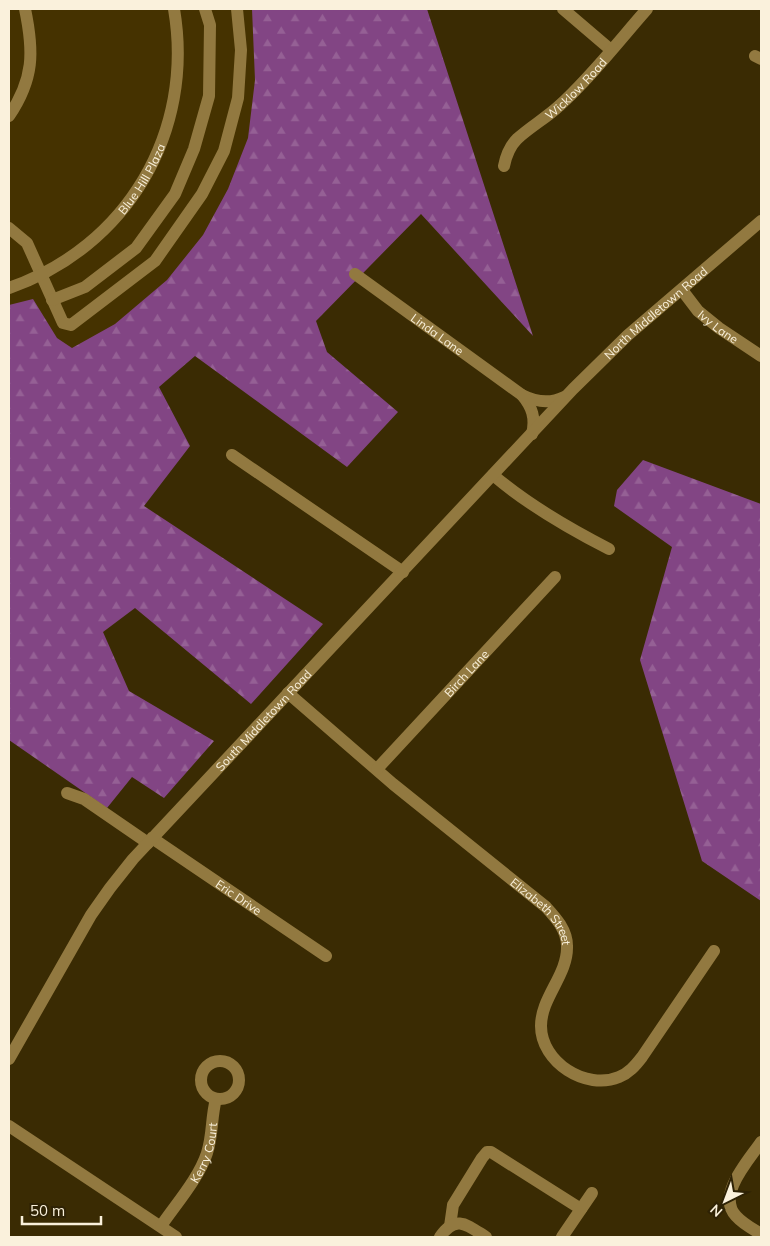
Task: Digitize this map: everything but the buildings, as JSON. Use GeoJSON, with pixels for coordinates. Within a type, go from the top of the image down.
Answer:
{"type":"FeatureCollection","features":[{"type":"Feature","properties":{"kind":"street"},"geometry":{"type":"LineString","coordinates":[[9,116],[20,98],[29,77],[31,37],[25,9]]}},
{"type":"Feature","properties":{"kind":"street","name":"Blue Hill Plaza"},"geometry":{"type":"LineString","coordinates":[[10,283],[41,275],[72,257],[100,235],[136,192],[154,159],[167,126],[175,90],[178,53],[174,9]]}},
{"type":"Feature","properties":{"kind":"street"},"geometry":{"type":"LineString","coordinates":[[52,300],[85,287],[136,248],[175,194],[194,150],[209,96],[210,25],[204,9]]}},
{"type":"Feature","properties":{"kind":"street"},"geometry":{"type":"LineString","coordinates":[[9,228],[28,242],[63,323],[71,325],[155,261],[202,194],[224,151],[238,98],[241,50],[237,9]]}},
{"type":"Feature","properties":{"kind":"street"},"geometry":{"type":"LineString","coordinates":[[563,9],[611,50]]}},
{"type":"Feature","properties":{"kind":"street","name":"Wicklow Road"},"geometry":{"type":"LineString","coordinates":[[504,166],[506,156],[517,138],[558,108],[647,9]]}},
{"type":"Feature","properties":{"kind":"street","name":"North Middletown Road"},"geometry":{"type":"LineString","coordinates":[[555,409],[628,335],[761,221]]}},
{"type":"Feature","properties":{"kind":"street","name":"Linda Lane"},"geometry":{"type":"LineString","coordinates":[[355,274],[522,396],[536,401],[559,400],[567,396]]}},
{"type":"Feature","properties":{"kind":"street","name":"Ivy Lane"},"geometry":{"type":"LineString","coordinates":[[682,290],[698,311],[719,328],[761,356]]}},
{"type":"Feature","properties":{"kind":"street","name":"Linda Lane"},"geometry":{"type":"LineString","coordinates":[[522,396],[533,413],[532,434]]}},
{"type":"Feature","properties":{"kind":"street","name":"South Middletown Road"},"geometry":{"type":"LineString","coordinates":[[9,1059],[100,902],[127,866],[555,409]]}},
{"type":"Feature","properties":{"kind":"street"},"geometry":{"type":"LineString","coordinates":[[232,455],[403,572]]}},
{"type":"Feature","properties":{"kind":"street"},"geometry":{"type":"LineString","coordinates":[[493,475],[549,516],[609,549]]}},
{"type":"Feature","properties":{"kind":"street","name":"Birch Lane"},"geometry":{"type":"LineString","coordinates":[[377,770],[555,577]]}},
{"type":"Feature","properties":{"kind":"street","name":"Elizabeth Street"},"geometry":{"type":"LineString","coordinates":[[288,693],[377,770],[546,907],[561,925],[566,935],[566,957],[545,1006],[541,1027],[547,1050],[555,1060],[576,1075],[599,1081],[610,1080],[628,1072],[642,1057],[714,951]]}},
{"type":"Feature","properties":{"kind":"street","name":"Eric Drive"},"geometry":{"type":"LineString","coordinates":[[67,793],[84,799],[150,840],[326,956]]}},
{"type":"Feature","properties":{"kind":"street","name":"Kerry Court"},"geometry":{"type":"LineString","coordinates":[[160,1226],[203,1162],[210,1143],[211,1121],[216,1099]]}},
{"type":"Feature","properties":{"kind":"street"},"geometry":{"type":"LineString","coordinates":[[9,1126],[176,1237]]}},
{"type":"Feature","properties":{"kind":"street"},"geometry":{"type":"LineString","coordinates":[[761,1142],[735,1180],[729,1200],[732,1212],[736,1217],[761,1234]]}},
{"type":"Feature","properties":{"kind":"street"},"geometry":{"type":"LineString","coordinates":[[450,1226],[453,1205],[487,1152],[491,1152],[581,1209]]}},
{"type":"Feature","properties":{"kind":"street"},"geometry":{"type":"LineString","coordinates":[[562,1237],[592,1193]]}},
{"type":"Feature","properties":{"kind":"street"},"geometry":{"type":"LineString","coordinates":[[440,1237],[450,1226],[462,1223],[486,1237]]}},
{"type":"Feature","properties":{"kind":"shaded area"},"geometry":{"type":"Polygon","coordinates":[[[9,9],[262,9],[265,53],[242,175],[176,281],[73,356],[9,314],[9,9]]]}},
{"type":"Feature","properties":{"kind":"green space"},"geometry":{"type":"Polygon","coordinates":[[[252,9],[427,9],[533,336],[421,214],[316,321],[327,352],[398,412],[347,467],[195,356],[159,387],[190,446],[144,506],[323,624],[251,704],[135,608],[103,632],[129,691],[214,741],[164,798],[132,777],[107,808],[9,740],[9,305],[33,299],[57,338],[72,348],[115,324],[167,280],[203,235],[228,189],[248,138],[255,80],[252,9]]]}},
{"type":"Feature","properties":{"kind":"green space"},"geometry":{"type":"Polygon","coordinates":[[[643,460],[761,504],[761,901],[702,861],[640,660],[672,547],[614,506],[617,490],[643,460]]]}}]}
